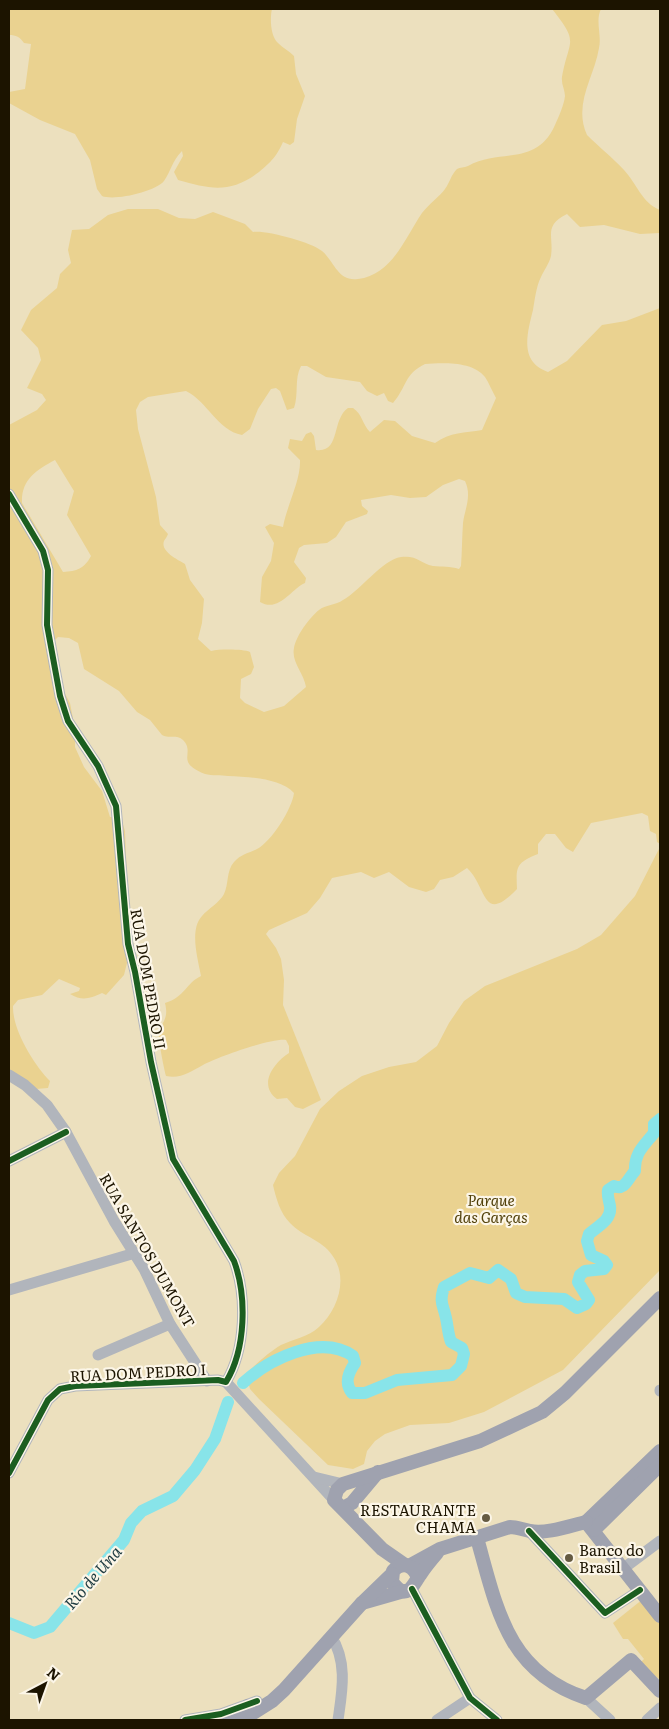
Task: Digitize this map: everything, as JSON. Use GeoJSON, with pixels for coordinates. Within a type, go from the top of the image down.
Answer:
{"type":"FeatureCollection","features":[{"type":"Feature","properties":{"kind":"main road"},"geometry":{"type":"LineString","coordinates":[[411,1586],[415,1570],[400,1569],[338,1504],[337,1490],[344,1484],[379,1471],[480,1441],[542,1412],[565,1393],[660,1298]]}},
{"type":"Feature","properties":{"kind":"main road"},"geometry":{"type":"LineString","coordinates":[[642,1477],[660,1451]]}},
{"type":"Feature","properties":{"kind":"main road"},"geometry":{"type":"LineString","coordinates":[[232,1718],[272,1701],[362,1603],[400,1569],[440,1549],[510,1527],[529,1531],[590,1526],[642,1477],[660,1465]]}},
{"type":"Feature","properties":{"kind":"main road"},"geometry":{"type":"LineString","coordinates":[[338,1504],[352,1503],[379,1471]]}},
{"type":"Feature","properties":{"kind":"main road"},"geometry":{"type":"LineString","coordinates":[[344,1484],[350,1486],[357,1497],[357,1524]]}},
{"type":"Feature","properties":{"kind":"main road"},"geometry":{"type":"LineString","coordinates":[[590,1526],[660,1616]]}},
{"type":"Feature","properties":{"kind":"main road"},"geometry":{"type":"LineString","coordinates":[[477,1538],[506,1632],[518,1652],[543,1677],[572,1694],[586,1698],[631,1660],[660,1691]]}},
{"type":"Feature","properties":{"kind":"main road"},"geometry":{"type":"LineString","coordinates":[[362,1603],[411,1586],[440,1549]]}},
{"type":"Feature","properties":{"kind":"main road"},"geometry":{"type":"LineString","coordinates":[[400,1569],[392,1582],[396,1589],[411,1586]]}},
{"type":"Feature","properties":{"kind":"main road"},"geometry":{"type":"LineString","coordinates":[[232,1718],[303,1666]]}},
{"type":"Feature","properties":{"kind":"street","name":"RUA DOM PEDRO II"},"geometry":{"type":"LineString","coordinates":[[9,494],[43,551],[48,570],[47,625],[60,696],[68,721],[98,766],[116,806],[128,944],[136,972],[151,1062],[173,1159],[234,1261],[238,1272],[242,1305],[240,1333],[232,1373],[226,1382]]}},
{"type":"Feature","properties":{"kind":"street","name":"RUA SANTOS DUMONT"},"geometry":{"type":"LineString","coordinates":[[9,1075],[26,1085],[47,1105],[66,1132],[93,1184],[135,1253],[170,1324],[207,1381]]}},
{"type":"Feature","properties":{"kind":"street"},"geometry":{"type":"LineString","coordinates":[[9,1161],[66,1132]]}},
{"type":"Feature","properties":{"kind":"street"},"geometry":{"type":"LineString","coordinates":[[9,1290],[135,1253]]}},
{"type":"Feature","properties":{"kind":"street"},"geometry":{"type":"LineString","coordinates":[[98,1355],[170,1324]]}},
{"type":"Feature","properties":{"kind":"street","name":"RUA DOM PEDRO I"},"geometry":{"type":"LineString","coordinates":[[9,1473],[48,1400],[60,1389],[75,1386],[207,1381],[226,1382]]}},
{"type":"Feature","properties":{"kind":"street"},"geometry":{"type":"LineString","coordinates":[[226,1382],[338,1504]]}},
{"type":"Feature","properties":{"kind":"street"},"geometry":{"type":"LineString","coordinates":[[312,1476],[333,1483],[344,1484]]}},
{"type":"Feature","properties":{"kind":"street"},"geometry":{"type":"LineString","coordinates":[[529,1531],[605,1613],[640,1590]]}},
{"type":"Feature","properties":{"kind":"street"},"geometry":{"type":"LineString","coordinates":[[624,1568],[660,1541]]}},
{"type":"Feature","properties":{"kind":"street"},"geometry":{"type":"LineString","coordinates":[[411,1586],[470,1698],[497,1720]]}},
{"type":"Feature","properties":{"kind":"street"},"geometry":{"type":"LineString","coordinates":[[331,1636],[341,1656],[342,1690],[338,1720]]}},
{"type":"Feature","properties":{"kind":"street"},"geometry":{"type":"LineString","coordinates":[[437,1720],[470,1698]]}},
{"type":"Feature","properties":{"kind":"street"},"geometry":{"type":"LineString","coordinates":[[586,1698],[610,1720]]}},
{"type":"Feature","properties":{"kind":"street"},"geometry":{"type":"LineString","coordinates":[[647,1720],[660,1708]]}},
{"type":"Feature","properties":{"kind":"street"},"geometry":{"type":"LineString","coordinates":[[185,1720],[232,1718]]}},
{"type":"Feature","properties":{"kind":"green space"},"geometry":{"type":"Polygon","coordinates":[[[9,9],[272,9],[273,36],[278,43],[294,56],[296,74],[305,96],[297,119],[294,142],[290,145],[283,142],[273,158],[259,172],[239,184],[229,187],[200,186],[178,180],[174,172],[183,156],[182,151],[176,158],[164,181],[152,189],[125,196],[102,196],[97,189],[90,160],[75,134],[40,120],[9,103],[9,92],[25,89],[31,44],[24,43],[14,35],[9,35],[9,9]]]}},
{"type":"Feature","properties":{"kind":"green space"},"geometry":{"type":"Polygon","coordinates":[[[552,9],[601,9],[599,14],[599,48],[583,102],[583,124],[587,135],[629,175],[644,198],[660,210],[660,233],[640,234],[604,225],[580,227],[567,214],[555,223],[551,232],[551,256],[539,281],[527,346],[533,361],[548,372],[567,361],[602,325],[626,321],[660,308],[660,844],[657,842],[656,834],[650,831],[648,816],[642,813],[591,823],[573,852],[566,848],[555,834],[546,834],[538,844],[538,854],[525,860],[519,866],[517,870],[517,889],[497,904],[491,903],[486,899],[467,868],[453,877],[440,880],[434,889],[426,892],[409,887],[389,872],[374,878],[361,872],[332,878],[320,898],[307,913],[269,930],[266,934],[281,959],[284,980],[283,1005],[321,1100],[303,1109],[295,1107],[287,1098],[277,1099],[271,1093],[268,1087],[270,1074],[278,1062],[289,1053],[289,1046],[286,1040],[269,1042],[231,1053],[181,1076],[166,1076],[159,1036],[166,1016],[165,1003],[181,994],[192,982],[201,976],[195,945],[198,922],[224,894],[230,869],[234,862],[242,855],[263,845],[274,832],[285,816],[294,793],[281,784],[272,781],[208,775],[196,770],[188,761],[188,749],[181,738],[162,735],[150,720],[137,712],[119,691],[84,669],[78,643],[69,638],[58,637],[54,641],[61,686],[70,703],[75,729],[75,747],[84,767],[102,791],[110,817],[121,818],[125,831],[130,951],[124,975],[106,995],[102,993],[89,998],[78,998],[70,994],[79,991],[80,988],[59,979],[42,995],[18,1000],[13,1006],[20,1036],[37,1066],[50,1081],[48,1088],[36,1089],[9,1073],[9,425],[37,410],[46,400],[42,394],[27,388],[41,360],[38,348],[21,330],[31,310],[57,288],[60,274],[71,263],[68,250],[72,230],[89,229],[108,215],[128,209],[158,209],[179,218],[195,219],[213,212],[245,224],[253,232],[278,235],[316,248],[326,255],[341,274],[351,279],[370,276],[380,271],[396,254],[422,213],[445,189],[457,169],[480,161],[528,152],[538,147],[547,138],[558,118],[565,96],[562,77],[570,41],[561,20],[552,9]],[[425,364],[413,372],[393,403],[388,401],[384,393],[377,396],[367,391],[360,382],[326,377],[307,366],[301,366],[294,408],[287,410],[280,391],[276,388],[271,389],[258,409],[250,429],[242,435],[226,428],[201,402],[186,391],[148,397],[140,402],[136,410],[138,429],[156,497],[160,525],[168,534],[164,541],[165,549],[185,564],[190,580],[204,599],[202,623],[198,639],[211,651],[242,650],[250,652],[254,667],[251,674],[241,679],[240,698],[245,703],[264,712],[284,706],[306,687],[294,658],[297,638],[319,610],[340,602],[386,564],[394,559],[406,557],[415,558],[433,566],[459,569],[461,566],[463,523],[468,492],[465,481],[459,479],[443,485],[426,497],[410,498],[391,495],[361,500],[362,506],[368,511],[367,514],[346,522],[336,537],[327,543],[304,545],[299,548],[294,562],[306,578],[305,583],[273,605],[260,602],[262,577],[271,561],[274,543],[265,527],[270,524],[283,527],[300,468],[300,460],[288,448],[290,439],[302,441],[306,434],[311,432],[314,436],[316,450],[324,450],[333,441],[339,420],[348,408],[353,408],[356,411],[370,432],[384,420],[395,421],[412,436],[435,443],[452,435],[482,430],[496,398],[485,377],[473,368],[457,364],[425,364]],[[55,460],[36,472],[27,482],[22,495],[22,503],[63,572],[68,572],[83,567],[91,556],[67,515],[74,491],[55,460]]]}},
{"type":"Feature","properties":{"kind":"green space","name":"Parque das Garças"},"geometry":{"type":"Polygon","coordinates":[[[660,847],[660,1270],[563,1370],[484,1412],[449,1423],[410,1425],[385,1434],[375,1441],[367,1451],[364,1464],[353,1469],[328,1465],[259,1399],[250,1389],[246,1374],[276,1348],[306,1336],[319,1327],[331,1312],[339,1293],[340,1273],[332,1255],[323,1246],[295,1227],[281,1210],[273,1185],[279,1173],[295,1156],[320,1109],[339,1091],[362,1076],[389,1067],[416,1062],[437,1046],[449,1023],[464,1001],[485,986],[577,949],[601,935],[635,896],[660,847]]]}},
{"type":"Feature","properties":{"kind":"green space"},"geometry":{"type":"Polygon","coordinates":[[[643,1599],[660,1620],[660,1680],[640,1663],[644,1659],[628,1639],[623,1639],[613,1623],[643,1599]]]}},
{"type":"Feature","properties":{"kind":"waterway","name":"Rio de Una"},"geometry":{"type":"LineString","coordinates":[[243,1383],[280,1358],[310,1348],[325,1347],[340,1350],[353,1356],[355,1363],[350,1370],[348,1382],[352,1393],[365,1393],[397,1380],[452,1375],[461,1366],[464,1354],[462,1348],[451,1342],[442,1297],[444,1287],[470,1273],[489,1278],[498,1270],[511,1279],[516,1293],[525,1297],[564,1299],[577,1308],[586,1304],[589,1300],[578,1282],[580,1275],[585,1271],[604,1269],[607,1265],[604,1261],[591,1255],[587,1241],[589,1234],[607,1219],[610,1211],[608,1190],[614,1186],[621,1187],[624,1185],[635,1171],[638,1154],[654,1133],[654,1124],[660,1119]]}},
{"type":"Feature","properties":{"kind":"waterway","name":"Rio de Una"},"geometry":{"type":"LineString","coordinates":[[9,1623],[34,1633],[50,1627],[124,1540],[131,1523],[142,1511],[173,1496],[195,1470],[215,1439],[228,1402]]}},
{"type":"Feature","properties":{"kind":"cycle path"},"geometry":{"type":"LineString","coordinates":[[9,494],[43,551],[48,570],[47,625],[60,696],[68,721],[98,766],[116,806],[128,944],[135,972],[151,1062],[173,1159],[234,1261],[241,1290],[242,1306],[241,1338],[238,1354],[226,1382],[218,1380],[75,1386],[60,1389],[48,1400],[9,1473]]}},
{"type":"Feature","properties":{"kind":"cycle path"},"geometry":{"type":"LineString","coordinates":[[9,1161],[66,1132]]}},
{"type":"Feature","properties":{"kind":"cycle path"},"geometry":{"type":"LineString","coordinates":[[529,1531],[605,1613],[640,1590]]}},
{"type":"Feature","properties":{"kind":"cycle path"},"geometry":{"type":"LineString","coordinates":[[412,1589],[470,1698],[497,1720]]}},
{"type":"Feature","properties":{"kind":"cycle path"},"geometry":{"type":"LineString","coordinates":[[185,1720],[221,1714],[257,1701]]}},
{"type":"Feature","properties":{"kind":"place","name":"RESTAURANTE CHAMA"},"geometry":{"type":"Point","coordinates":[486,1518]}},
{"type":"Feature","properties":{"kind":"place","name":"Banco do Brasil"},"geometry":{"type":"Point","coordinates":[569,1558]}}]}
